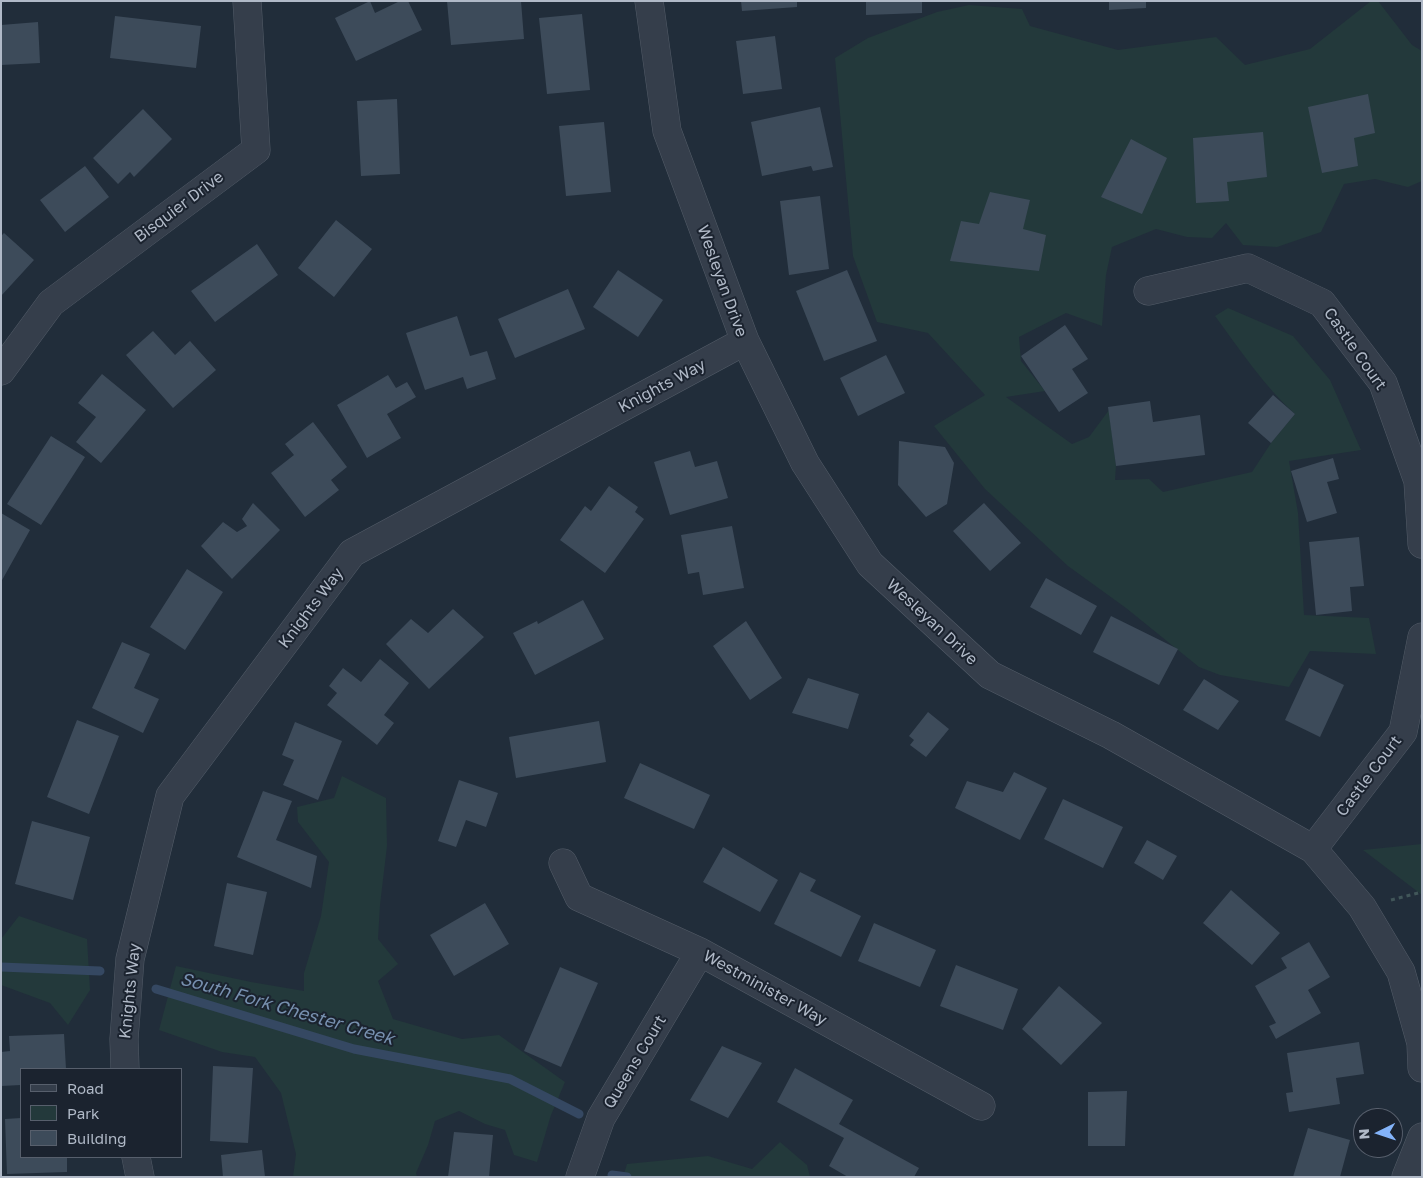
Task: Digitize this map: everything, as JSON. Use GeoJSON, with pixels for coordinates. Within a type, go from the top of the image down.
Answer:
{"type":"FeatureCollection","features":[{"type":"Feature","properties":{"kind":"street","name":"Bisquier Drive"},"geometry":{"type":"LineString","coordinates":[[1,371],[51,303],[256,150],[247,1]]}},
{"type":"Feature","properties":{"kind":"street","name":"Wesleyan Drive"},"geometry":{"type":"LineString","coordinates":[[649,1],[667,131],[744,341],[805,463],[870,564],[990,675],[1111,735],[1313,849],[1362,907],[1401,972],[1421,1043],[1422,1068]]}},
{"type":"Feature","properties":{"kind":"street","name":"Castle Court"},"geometry":{"type":"LineString","coordinates":[[1148,291],[1248,268],[1322,303],[1383,383],[1418,481],[1422,544]]}},
{"type":"Feature","properties":{"kind":"street","name":"Knights Way"},"geometry":{"type":"LineString","coordinates":[[125,1068],[124,1039],[130,959],[170,796],[352,553],[744,341]]}},
{"type":"Feature","properties":{"kind":"street","name":"Castle Court"},"geometry":{"type":"LineString","coordinates":[[1313,849],[1403,732],[1422,637]]}},
{"type":"Feature","properties":{"kind":"street","name":"Westminister Way"},"geometry":{"type":"LineString","coordinates":[[563,862],[579,897],[700,952],[981,1106]]}},
{"type":"Feature","properties":{"kind":"street","name":"Queens Court"},"geometry":{"type":"LineString","coordinates":[[580,1177],[601,1118],[700,952]]}},
{"type":"Feature","properties":{"kind":"street"},"geometry":{"type":"LineString","coordinates":[[1406,1177],[1422,1137]]}},
{"type":"Feature","properties":{"kind":"street"},"geometry":{"type":"LineString","coordinates":[[136,1158],[140,1177]]}},
{"type":"Feature","properties":{"kind":"green space"},"geometry":{"type":"Polygon","coordinates":[[[1371,1],[1378,1],[1412,45],[1422,51],[1422,181],[1408,187],[1375,179],[1344,184],[1321,232],[1277,247],[1243,245],[1226,223],[1212,238],[1187,237],[1156,229],[1112,247],[1106,275],[1102,326],[1066,313],[1019,337],[1021,361],[1045,391],[1006,397],[1072,444],[1089,437],[1109,410],[1116,466],[1115,480],[1149,479],[1163,492],[1252,472],[1271,443],[1295,414],[1263,380],[1215,316],[1228,308],[1293,336],[1330,380],[1361,450],[1289,461],[1298,513],[1304,615],[1369,618],[1376,654],[1310,651],[1289,687],[1220,675],[1199,667],[1126,608],[1068,566],[985,489],[934,426],[985,395],[928,333],[877,322],[853,256],[835,58],[868,38],[937,12],[969,5],[1022,9],[1030,26],[1118,50],[1216,37],[1245,65],[1310,49],[1371,1]]]}},
{"type":"Feature","properties":{"kind":"green space"},"geometry":{"type":"Polygon","coordinates":[[[342,776],[386,798],[387,846],[378,939],[398,964],[378,981],[393,1019],[462,1039],[499,1035],[565,1082],[551,1115],[537,1162],[514,1155],[505,1130],[485,1124],[459,1111],[435,1121],[428,1145],[416,1173],[417,1177],[293,1177],[296,1154],[281,1093],[255,1057],[222,1052],[159,1030],[176,966],[304,991],[304,973],[321,916],[329,862],[298,822],[297,807],[334,798],[342,776]]]}},
{"type":"Feature","properties":{"kind":"green space"},"geometry":{"type":"Polygon","coordinates":[[[1422,844],[1422,895],[1363,850],[1422,844]]]}},
{"type":"Feature","properties":{"kind":"green space"},"geometry":{"type":"Polygon","coordinates":[[[19,916],[87,939],[90,990],[68,1025],[50,1003],[1,985],[1,939],[19,916]]]}},
{"type":"Feature","properties":{"kind":"green space"},"geometry":{"type":"Polygon","coordinates":[[[780,1142],[807,1165],[810,1177],[623,1177],[627,1164],[708,1156],[752,1169],[780,1142]]]}},
{"type":"Feature","properties":{"kind":"building"},"geometry":{"type":"Polygon","coordinates":[[[370,1],[375,13],[400,1],[408,1],[422,30],[356,61],[335,18],[370,1]]]}},
{"type":"Feature","properties":{"kind":"building"},"geometry":{"type":"Polygon","coordinates":[[[447,1],[521,1],[524,39],[451,45],[447,1]]]}},
{"type":"Feature","properties":{"kind":"building"},"geometry":{"type":"Polygon","coordinates":[[[741,1],[797,1],[797,7],[742,11],[741,1]]]}},
{"type":"Feature","properties":{"kind":"building"},"geometry":{"type":"Polygon","coordinates":[[[866,1],[922,1],[922,13],[866,15],[866,1]]]}},
{"type":"Feature","properties":{"kind":"building"},"geometry":{"type":"Polygon","coordinates":[[[1109,1],[1146,1],[1146,8],[1109,10],[1109,1]]]}},
{"type":"Feature","properties":{"kind":"building"},"geometry":{"type":"Polygon","coordinates":[[[582,14],[590,90],[547,94],[539,18],[582,14]]]}},
{"type":"Feature","properties":{"kind":"building"},"geometry":{"type":"Polygon","coordinates":[[[115,16],[201,26],[196,68],[110,58],[115,16]]]}},
{"type":"Feature","properties":{"kind":"building"},"geometry":{"type":"Polygon","coordinates":[[[38,22],[40,63],[1,65],[1,25],[38,22]]]}},
{"type":"Feature","properties":{"kind":"building"},"geometry":{"type":"Polygon","coordinates":[[[775,36],[782,89],[743,94],[736,41],[775,36]]]}},
{"type":"Feature","properties":{"kind":"building"},"geometry":{"type":"Polygon","coordinates":[[[1368,94],[1375,133],[1354,138],[1358,166],[1322,173],[1308,107],[1368,94]]]}},
{"type":"Feature","properties":{"kind":"building"},"geometry":{"type":"Polygon","coordinates":[[[397,99],[400,174],[361,176],[357,101],[397,99]]]}},
{"type":"Feature","properties":{"kind":"building"},"geometry":{"type":"Polygon","coordinates":[[[820,107],[833,167],[813,171],[811,166],[762,176],[751,122],[820,107]]]}},
{"type":"Feature","properties":{"kind":"building"},"geometry":{"type":"Polygon","coordinates":[[[143,109],[172,139],[134,177],[130,172],[118,184],[93,158],[143,109]]]}},
{"type":"Feature","properties":{"kind":"building"},"geometry":{"type":"Polygon","coordinates":[[[604,122],[611,192],[566,196],[559,126],[604,122]]]}},
{"type":"Feature","properties":{"kind":"building"},"geometry":{"type":"Polygon","coordinates":[[[1263,132],[1267,177],[1227,182],[1229,201],[1196,203],[1193,138],[1263,132]]]}},
{"type":"Feature","properties":{"kind":"building"},"geometry":{"type":"Polygon","coordinates":[[[1131,139],[1167,158],[1142,214],[1101,197],[1131,139]]]}},
{"type":"Feature","properties":{"kind":"building"},"geometry":{"type":"Polygon","coordinates":[[[85,166],[109,197],[65,232],[40,200],[85,166]]]}},
{"type":"Feature","properties":{"kind":"building"},"geometry":{"type":"Polygon","coordinates":[[[990,192],[1030,200],[1023,229],[1046,235],[1039,271],[950,261],[961,221],[979,224],[990,192]]]}},
{"type":"Feature","properties":{"kind":"building"},"geometry":{"type":"Polygon","coordinates":[[[820,196],[829,269],[789,275],[780,201],[820,196]]]}},
{"type":"Feature","properties":{"kind":"building"},"geometry":{"type":"Polygon","coordinates":[[[336,220],[372,249],[334,297],[298,268],[336,220]]]}},
{"type":"Feature","properties":{"kind":"building"},"geometry":{"type":"Polygon","coordinates":[[[4,233],[34,260],[1,296],[1,236],[4,233]]]}},
{"type":"Feature","properties":{"kind":"building"},"geometry":{"type":"Polygon","coordinates":[[[257,244],[278,275],[215,322],[191,291],[257,244]]]}},
{"type":"Feature","properties":{"kind":"building"},"geometry":{"type":"Polygon","coordinates":[[[618,270],[663,300],[638,337],[593,307],[618,270]]]}},
{"type":"Feature","properties":{"kind":"building"},"geometry":{"type":"Polygon","coordinates":[[[847,270],[877,341],[824,361],[796,291],[847,270]]]}},
{"type":"Feature","properties":{"kind":"building"},"geometry":{"type":"Polygon","coordinates":[[[568,289],[585,329],[515,358],[498,319],[568,289]]]}},
{"type":"Feature","properties":{"kind":"building"},"geometry":{"type":"Polygon","coordinates":[[[457,316],[470,356],[487,351],[496,379],[467,389],[463,377],[425,390],[406,333],[457,316]]]}},
{"type":"Feature","properties":{"kind":"building"},"geometry":{"type":"Polygon","coordinates":[[[1065,325],[1088,359],[1072,369],[1088,393],[1059,412],[1021,356],[1065,325]]]}},
{"type":"Feature","properties":{"kind":"building"},"geometry":{"type":"Polygon","coordinates":[[[153,331],[175,355],[190,341],[216,370],[173,408],[126,355],[153,331]]]}},
{"type":"Feature","properties":{"kind":"building"},"geometry":{"type":"Polygon","coordinates":[[[886,355],[905,393],[858,416],[840,378],[886,355]]]}},
{"type":"Feature","properties":{"kind":"building"},"geometry":{"type":"Polygon","coordinates":[[[102,374],[146,410],[101,463],[76,442],[96,417],[78,403],[102,374]]]}},
{"type":"Feature","properties":{"kind":"building"},"geometry":{"type":"Polygon","coordinates":[[[388,375],[396,388],[407,382],[416,397],[387,414],[401,438],[367,458],[337,405],[388,375]]]}},
{"type":"Feature","properties":{"kind":"building"},"geometry":{"type":"Polygon","coordinates":[[[1273,395],[1295,414],[1271,443],[1248,423],[1273,395]]]}},
{"type":"Feature","properties":{"kind":"building"},"geometry":{"type":"Polygon","coordinates":[[[1150,401],[1153,422],[1200,415],[1205,455],[1116,466],[1108,407],[1150,401]]]}},
{"type":"Feature","properties":{"kind":"building"},"geometry":{"type":"Polygon","coordinates":[[[313,422],[347,467],[331,480],[339,490],[305,517],[271,473],[294,455],[285,444],[313,422]]]}},
{"type":"Feature","properties":{"kind":"building"},"geometry":{"type":"Polygon","coordinates":[[[51,436],[85,457],[41,525],[7,504],[51,436]]]}},
{"type":"Feature","properties":{"kind":"building"},"geometry":{"type":"Polygon","coordinates":[[[899,441],[945,447],[954,463],[947,504],[926,517],[898,485],[899,441]]]}},
{"type":"Feature","properties":{"kind":"building"},"geometry":{"type":"Polygon","coordinates":[[[690,451],[695,467],[717,461],[728,498],[670,515],[654,462],[690,451]]]}},
{"type":"Feature","properties":{"kind":"building"},"geometry":{"type":"Polygon","coordinates":[[[1333,458],[1339,479],[1327,482],[1337,513],[1307,522],[1291,471],[1333,458]]]}},
{"type":"Feature","properties":{"kind":"building"},"geometry":{"type":"Polygon","coordinates":[[[609,486],[638,507],[635,512],[644,519],[605,573],[560,540],[585,506],[591,511],[609,486]]]}},
{"type":"Feature","properties":{"kind":"building"},"geometry":{"type":"Polygon","coordinates":[[[253,503],[280,530],[232,579],[201,546],[223,522],[237,532],[247,526],[242,519],[253,503]]]}},
{"type":"Feature","properties":{"kind":"building"},"geometry":{"type":"Polygon","coordinates":[[[984,503],[1021,543],[990,571],[953,531],[984,503]]]}},
{"type":"Feature","properties":{"kind":"building"},"geometry":{"type":"Polygon","coordinates":[[[1,513],[30,530],[1,582],[1,513]]]}},
{"type":"Feature","properties":{"kind":"building"},"geometry":{"type":"Polygon","coordinates":[[[732,526],[744,588],[703,595],[699,572],[688,574],[681,535],[732,526]]]}},
{"type":"Feature","properties":{"kind":"building"},"geometry":{"type":"Polygon","coordinates":[[[1359,537],[1364,586],[1350,587],[1352,611],[1316,615],[1309,542],[1359,537]]]}},
{"type":"Feature","properties":{"kind":"building"},"geometry":{"type":"Polygon","coordinates":[[[187,569],[223,592],[185,650],[150,627],[187,569]]]}},
{"type":"Feature","properties":{"kind":"building"},"geometry":{"type":"Polygon","coordinates":[[[1046,578],[1097,606],[1081,635],[1030,607],[1046,578]]]}},
{"type":"Feature","properties":{"kind":"building"},"geometry":{"type":"Polygon","coordinates":[[[583,600],[604,639],[535,675],[513,633],[537,621],[538,624],[583,600]]]}},
{"type":"Feature","properties":{"kind":"building"},"geometry":{"type":"Polygon","coordinates":[[[453,609],[484,637],[429,689],[386,644],[411,619],[428,633],[453,609]]]}},
{"type":"Feature","properties":{"kind":"building"},"geometry":{"type":"Polygon","coordinates":[[[1111,616],[1178,649],[1159,685],[1093,652],[1111,616]]]}},
{"type":"Feature","properties":{"kind":"building"},"geometry":{"type":"Polygon","coordinates":[[[746,621],[782,678],[750,700],[713,646],[746,621]]]}},
{"type":"Feature","properties":{"kind":"building"},"geometry":{"type":"Polygon","coordinates":[[[122,642],[150,654],[134,688],[159,699],[143,733],[92,708],[122,642]]]}},
{"type":"Feature","properties":{"kind":"building"},"geometry":{"type":"Polygon","coordinates":[[[380,659],[409,683],[384,715],[394,723],[377,745],[327,705],[337,693],[329,686],[343,668],[361,682],[380,659]]]}},
{"type":"Feature","properties":{"kind":"building"},"geometry":{"type":"Polygon","coordinates":[[[1309,668],[1344,685],[1320,737],[1285,720],[1309,668]]]}},
{"type":"Feature","properties":{"kind":"building"},"geometry":{"type":"Polygon","coordinates":[[[808,678],[859,694],[848,729],[792,713],[808,678]]]}},
{"type":"Feature","properties":{"kind":"building"},"geometry":{"type":"Polygon","coordinates":[[[1204,679],[1239,701],[1218,730],[1183,710],[1204,679]]]}},
{"type":"Feature","properties":{"kind":"building"},"geometry":{"type":"Polygon","coordinates":[[[928,712],[949,729],[926,757],[910,745],[914,740],[909,736],[928,712]]]}},
{"type":"Feature","properties":{"kind":"building"},"geometry":{"type":"Polygon","coordinates":[[[77,720],[119,736],[89,814],[47,797],[77,720]]]}},
{"type":"Feature","properties":{"kind":"building"},"geometry":{"type":"Polygon","coordinates":[[[599,721],[606,762],[516,778],[509,737],[599,721]]]}},
{"type":"Feature","properties":{"kind":"building"},"geometry":{"type":"Polygon","coordinates":[[[295,722],[342,741],[318,800],[283,785],[294,760],[282,755],[295,722]]]}},
{"type":"Feature","properties":{"kind":"building"},"geometry":{"type":"Polygon","coordinates":[[[640,763],[710,795],[694,829],[624,798],[640,763]]]}},
{"type":"Feature","properties":{"kind":"building"},"geometry":{"type":"Polygon","coordinates":[[[1014,772],[1047,788],[1020,840],[955,808],[967,781],[1003,792],[1014,772]]]}},
{"type":"Feature","properties":{"kind":"building"},"geometry":{"type":"Polygon","coordinates":[[[459,780],[498,793],[486,827],[466,820],[456,847],[438,841],[459,780]]]}},
{"type":"Feature","properties":{"kind":"building"},"geometry":{"type":"Polygon","coordinates":[[[263,791],[292,801],[276,840],[317,856],[311,888],[237,857],[263,791]]]}},
{"type":"Feature","properties":{"kind":"building"},"geometry":{"type":"Polygon","coordinates":[[[1063,799],[1123,827],[1103,868],[1044,839],[1063,799]]]}},
{"type":"Feature","properties":{"kind":"building"},"geometry":{"type":"Polygon","coordinates":[[[32,821],[90,837],[73,900],[15,884],[32,821]]]}},
{"type":"Feature","properties":{"kind":"building"},"geometry":{"type":"Polygon","coordinates":[[[1147,840],[1177,856],[1163,880],[1134,863],[1147,840]]]}},
{"type":"Feature","properties":{"kind":"building"},"geometry":{"type":"Polygon","coordinates":[[[723,847],[778,880],[760,912],[703,882],[723,847]]]}},
{"type":"Feature","properties":{"kind":"building"},"geometry":{"type":"Polygon","coordinates":[[[800,872],[816,880],[810,891],[861,916],[841,957],[774,924],[800,872]]]}},
{"type":"Feature","properties":{"kind":"building"},"geometry":{"type":"Polygon","coordinates":[[[227,883],[267,892],[253,955],[214,946],[227,883]]]}},
{"type":"Feature","properties":{"kind":"building"},"geometry":{"type":"Polygon","coordinates":[[[1231,890],[1280,933],[1252,965],[1203,923],[1231,890]]]}},
{"type":"Feature","properties":{"kind":"building"},"geometry":{"type":"Polygon","coordinates":[[[485,903],[509,944],[454,976],[430,935],[485,903]]]}},
{"type":"Feature","properties":{"kind":"building"},"geometry":{"type":"Polygon","coordinates":[[[874,923],[936,950],[920,987],[858,961],[874,923]]]}},
{"type":"Feature","properties":{"kind":"building"},"geometry":{"type":"Polygon","coordinates":[[[1309,942],[1330,977],[1308,990],[1321,1013],[1276,1039],[1269,1026],[1276,1023],[1255,986],[1287,968],[1281,958],[1309,942]]]}},
{"type":"Feature","properties":{"kind":"building"},"geometry":{"type":"Polygon","coordinates":[[[956,965],[1018,989],[1003,1030],[940,1006],[956,965]]]}},
{"type":"Feature","properties":{"kind":"building"},"geometry":{"type":"Polygon","coordinates":[[[560,967],[598,983],[561,1067],[524,1051],[560,967]]]}},
{"type":"Feature","properties":{"kind":"building"},"geometry":{"type":"Polygon","coordinates":[[[1059,986],[1102,1023],[1061,1065],[1022,1029],[1059,986]]]}},
{"type":"Feature","properties":{"kind":"building"},"geometry":{"type":"Polygon","coordinates":[[[64,1034],[66,1068],[20,1068],[20,1085],[1,1086],[1,1052],[10,1051],[9,1036],[64,1034]]]}},
{"type":"Feature","properties":{"kind":"building"},"geometry":{"type":"Polygon","coordinates":[[[1359,1042],[1364,1074],[1336,1078],[1340,1104],[1289,1112],[1286,1093],[1293,1092],[1287,1053],[1359,1042]]]}},
{"type":"Feature","properties":{"kind":"building"},"geometry":{"type":"Polygon","coordinates":[[[722,1046],[762,1063],[728,1118],[690,1100],[722,1046]]]}},
{"type":"Feature","properties":{"kind":"building"},"geometry":{"type":"Polygon","coordinates":[[[213,1066],[253,1068],[248,1143],[210,1141],[213,1066]]]}},
{"type":"Feature","properties":{"kind":"building"},"geometry":{"type":"Polygon","coordinates":[[[795,1068],[853,1100],[839,1124],[919,1168],[914,1177],[848,1177],[829,1166],[844,1138],[777,1102],[795,1068]]]}},
{"type":"Feature","properties":{"kind":"building"},"geometry":{"type":"Polygon","coordinates":[[[1127,1091],[1125,1146],[1088,1146],[1088,1092],[1127,1091]]]}},
{"type":"Feature","properties":{"kind":"building"},"geometry":{"type":"Polygon","coordinates":[[[20,1118],[20,1158],[67,1158],[67,1172],[7,1174],[5,1119],[20,1118]]]}},
{"type":"Feature","properties":{"kind":"building"},"geometry":{"type":"Polygon","coordinates":[[[1308,1128],[1350,1140],[1340,1177],[1293,1177],[1308,1128]]]}},
{"type":"Feature","properties":{"kind":"building"},"geometry":{"type":"Polygon","coordinates":[[[454,1132],[493,1135],[489,1177],[448,1177],[454,1132]]]}},
{"type":"Feature","properties":{"kind":"building"},"geometry":{"type":"Polygon","coordinates":[[[262,1150],[265,1177],[223,1177],[221,1155],[262,1150]]]}},
{"type":"Feature","properties":{"kind":"waterway","name":"South Fork Chester Creek"},"geometry":{"type":"LineString","coordinates":[[1,967],[100,971]]}},
{"type":"Feature","properties":{"kind":"waterway","name":"South Fork Chester Creek"},"geometry":{"type":"LineString","coordinates":[[156,989],[354,1049],[510,1079],[579,1114]]}},
{"type":"Feature","properties":{"kind":"waterway","name":"South Fork Chester Creek"},"geometry":{"type":"LineString","coordinates":[[612,1175],[627,1177]]}}]}
